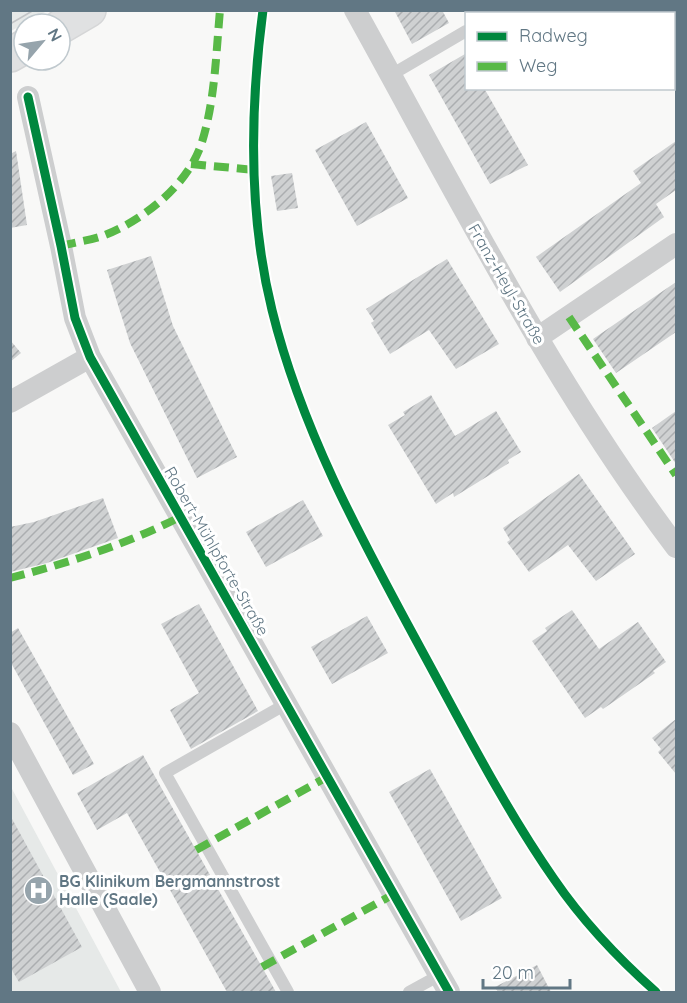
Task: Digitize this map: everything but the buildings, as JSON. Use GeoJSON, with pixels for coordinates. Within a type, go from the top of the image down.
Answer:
{"type":"FeatureCollection","features":[{"type":"Feature","properties":{"kind":"main road"},"geometry":{"type":"LineString","coordinates":[[72,20],[89,10]]}},
{"type":"Feature","properties":{"kind":"street","name":"Franz-Heyl-Straße"},"geometry":{"type":"LineString","coordinates":[[355,10],[537,338],[676,547]]}},
{"type":"Feature","properties":{"kind":"street","name":"Robert-Mühlpforte-Straße"},"geometry":{"type":"LineString","coordinates":[[28,97],[75,318],[90,357],[445,984]]}},
{"type":"Feature","properties":{"kind":"street"},"geometry":{"type":"LineString","coordinates":[[537,338],[676,244]]}},
{"type":"Feature","properties":{"kind":"street"},"geometry":{"type":"LineString","coordinates":[[10,402],[90,357]]}},
{"type":"Feature","properties":{"kind":"street"},"geometry":{"type":"LineString","coordinates":[[10,734],[150,993]]}},
{"type":"Feature","properties":{"kind":"lane"},"geometry":{"type":"LineString","coordinates":[[390,75],[465,32]]}},
{"type":"Feature","properties":{"kind":"lane"},"geometry":{"type":"LineString","coordinates":[[286,704],[165,773],[288,993]]}},
{"type":"Feature","properties":{"kind":"lane"},"geometry":{"type":"LineString","coordinates":[[408,993],[445,984]]}},
{"type":"Feature","properties":{"kind":"shaded area"},"geometry":{"type":"Polygon","coordinates":[[[11,10],[47,10],[45,12],[12,12],[11,31],[11,10]]]}},
{"type":"Feature","properties":{"kind":"shaded area","name":"BG Klinikum Bergmannstrost Halle (Saale)"},"geometry":{"type":"Polygon","coordinates":[[[11,787],[121,992],[11,992],[11,787]]]}},
{"type":"Feature","properties":{"kind":"tram line"},"geometry":{"type":"LineString","coordinates":[[10,24],[34,10]]}},
{"type":"Feature","properties":{"kind":"marked path"},"geometry":{"type":"LineString","coordinates":[[61,246],[105,235],[135,220],[164,198],[187,172],[202,142],[210,110],[220,10]]}},
{"type":"Feature","properties":{"kind":"marked path"},"geometry":{"type":"LineString","coordinates":[[191,164],[255,170]]}},
{"type":"Feature","properties":{"kind":"marked path"},"geometry":{"type":"LineString","coordinates":[[569,317],[676,475]]}},
{"type":"Feature","properties":{"kind":"marked path"},"geometry":{"type":"LineString","coordinates":[[10,578],[97,552],[180,517]]}},
{"type":"Feature","properties":{"kind":"marked path"},"geometry":{"type":"LineString","coordinates":[[196,850],[327,777]]}},
{"type":"Feature","properties":{"kind":"marked path"},"geometry":{"type":"LineString","coordinates":[[262,967],[394,894]]}},
{"type":"Feature","properties":{"kind":"cycle path"},"geometry":{"type":"LineString","coordinates":[[263,10],[254,123],[255,199],[259,236],[272,310],[285,355],[317,443],[378,569],[518,824],[554,879],[589,924],[615,953],[656,992]]}},
{"type":"Feature","properties":{"kind":"cycle path"},"geometry":{"type":"LineString","coordinates":[[28,97],[75,318],[90,357],[449,992]]}},
{"type":"Feature","properties":{"kind":"place","name":"BG Klinikum Bergmannstrost Halle (Saale)"},"geometry":{"type":"Point","coordinates":[38,890]}}]}
